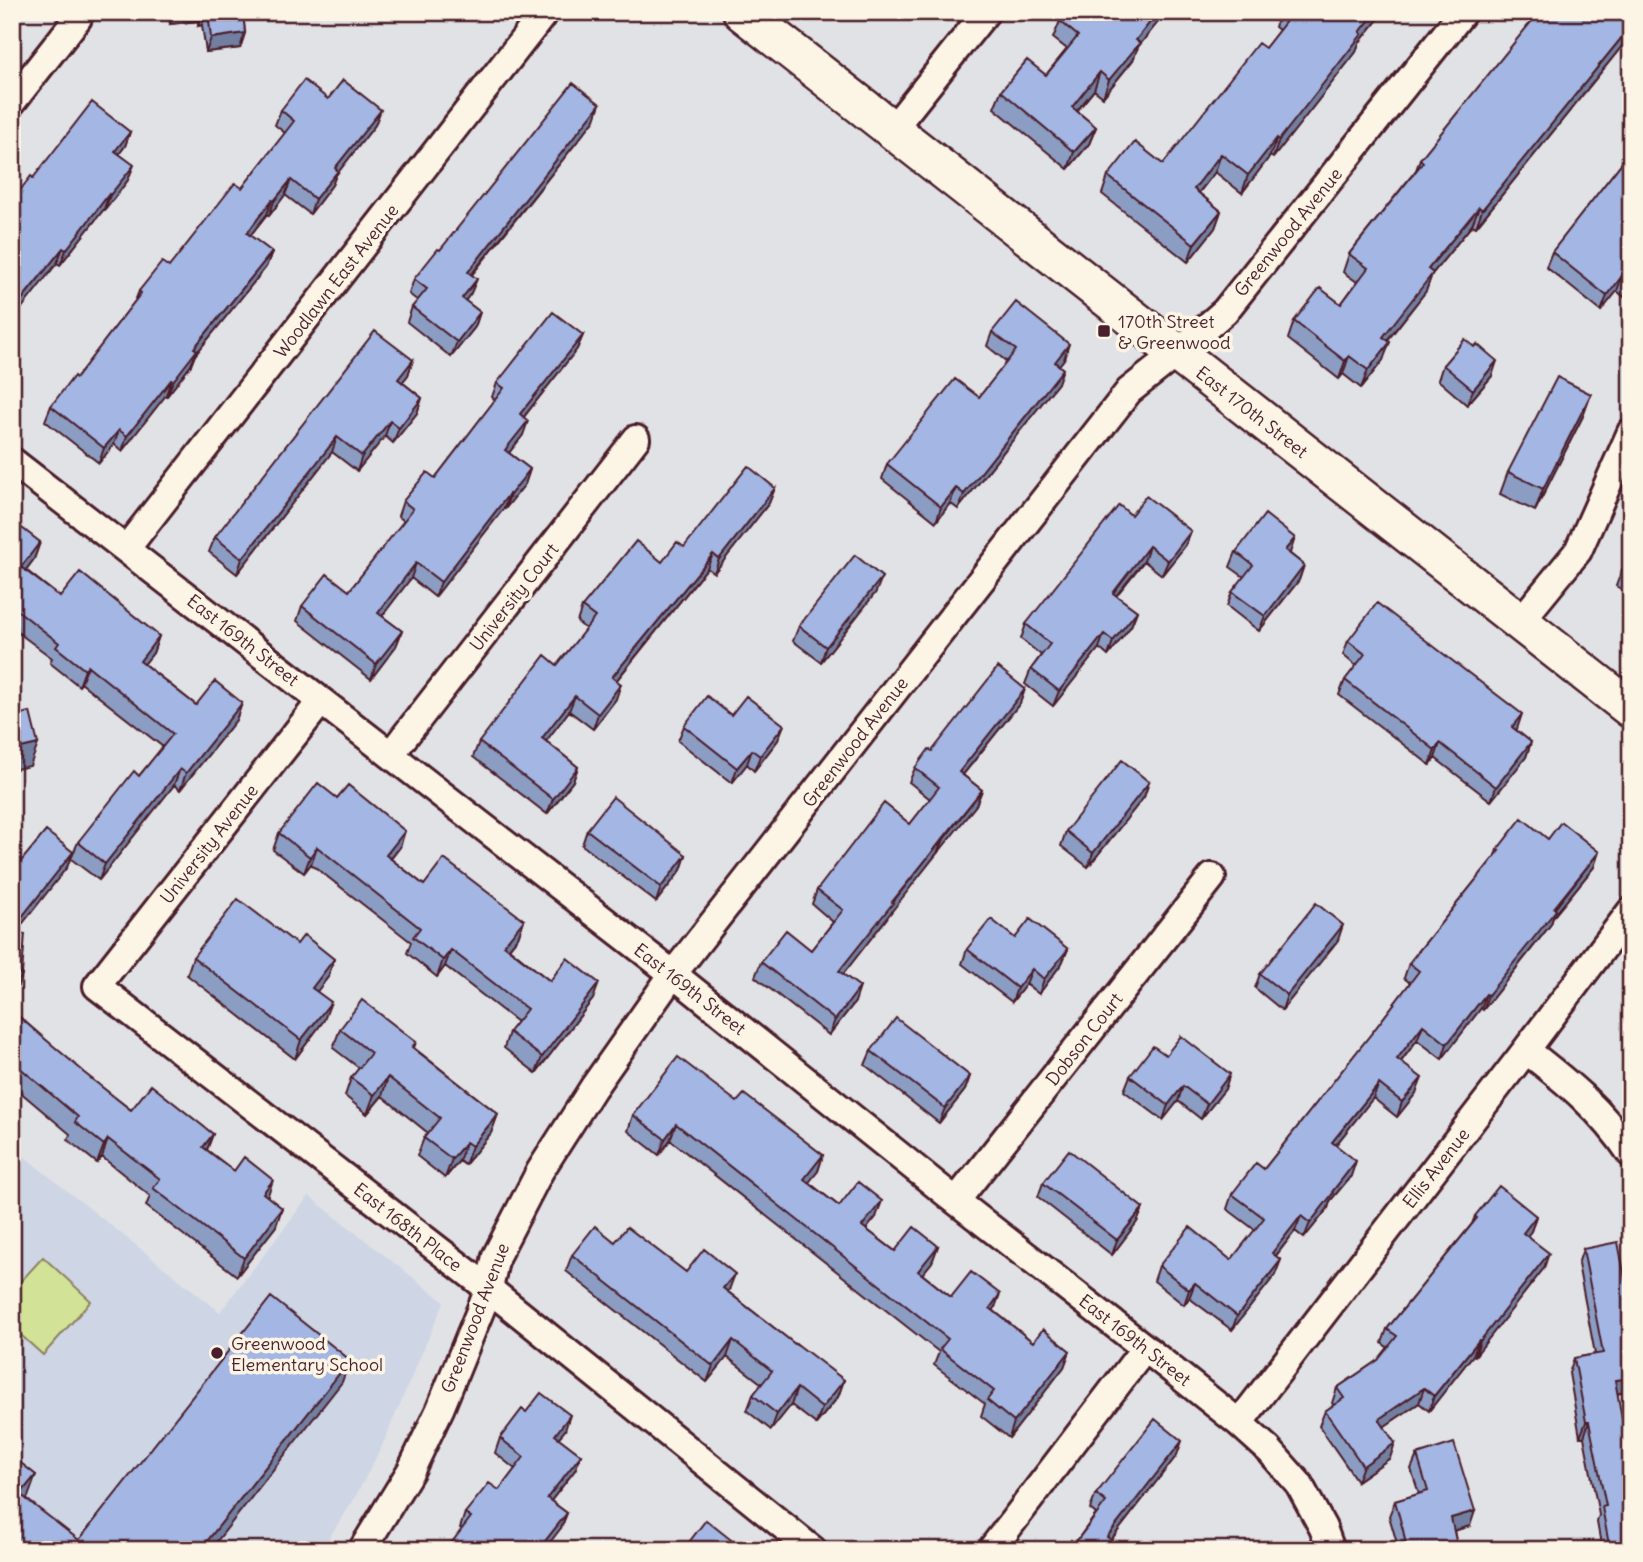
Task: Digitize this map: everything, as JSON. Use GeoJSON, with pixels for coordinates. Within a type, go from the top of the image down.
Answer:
{"type":"FeatureCollection","features":[{"type":"Feature","properties":{"kind":"street","name":"Woodlawn East Avenue"},"geometry":{"type":"LineString","coordinates":[[126,549],[545,12]]}},
{"type":"Feature","properties":{"kind":"street","name":"East 170th Street"},"geometry":{"type":"LineString","coordinates":[[742,12],[1631,709]]}},
{"type":"Feature","properties":{"kind":"street"},"geometry":{"type":"LineString","coordinates":[[892,130],[986,12]]}},
{"type":"Feature","properties":{"kind":"street","name":"Greenwood Avenue"},"geometry":{"type":"LineString","coordinates":[[362,1550],[411,1470],[440,1409],[489,1289],[496,1256],[540,1171],[593,1088],[673,974],[1129,391],[1225,311],[1463,12]]}},
{"type":"Feature","properties":{"kind":"street"},"geometry":{"type":"LineString","coordinates":[[12,102],[78,18]]}},
{"type":"Feature","properties":{"kind":"street"},"geometry":{"type":"LineString","coordinates":[[1520,622],[1577,551],[1631,432]]}},
{"type":"Feature","properties":{"kind":"street","name":"University Court"},"geometry":{"type":"LineString","coordinates":[[391,754],[636,439]]}},
{"type":"Feature","properties":{"kind":"street","name":"East 169th Street"},"geometry":{"type":"LineString","coordinates":[[12,461],[673,974],[1238,1423],[1269,1450],[1299,1485],[1323,1528],[1331,1550]]}},
{"type":"Feature","properties":{"kind":"street","name":"University Avenue"},"geometry":{"type":"LineString","coordinates":[[97,986],[321,701]]}},
{"type":"Feature","properties":{"kind":"street","name":"Dobson Court"},"geometry":{"type":"LineString","coordinates":[[957,1201],[1212,877]]}},
{"type":"Feature","properties":{"kind":"street","name":"Ellis Avenue"},"geometry":{"type":"LineString","coordinates":[[1238,1423],[1631,911]]}},
{"type":"Feature","properties":{"kind":"street","name":"East 168th Place"},"geometry":{"type":"LineString","coordinates":[[97,986],[489,1289],[813,1550]]}},
{"type":"Feature","properties":{"kind":"street"},"geometry":{"type":"LineString","coordinates":[[1526,1050],[1564,1079],[1602,1116],[1631,1154]]}},
{"type":"Feature","properties":{"kind":"street"},"geometry":{"type":"LineString","coordinates":[[991,1550],[1145,1348]]}},
{"type":"Feature","properties":{"kind":"shaded area","name":"Greenwood Elementary School"},"geometry":{"type":"Polygon","coordinates":[[[12,1147],[220,1312],[309,1196],[444,1302],[381,1448],[353,1501],[321,1550],[12,1550],[12,1147]]]}},
{"type":"Feature","properties":{"kind":"green space"},"geometry":{"type":"Polygon","coordinates":[[[43,1257],[91,1301],[43,1355],[12,1327],[12,1291],[43,1257]]]}},
{"type":"Feature","properties":{"kind":"building"},"geometry":{"type":"Polygon","coordinates":[[[208,12],[243,12],[245,33],[211,38],[208,12]]]}},
{"type":"Feature","properties":{"kind":"building"},"geometry":{"type":"Polygon","coordinates":[[[1067,12],[1158,12],[1136,40],[1140,43],[1109,80],[1100,72],[1072,107],[1096,127],[1074,152],[1001,91],[1027,60],[1046,75],[1078,36],[1060,21],[1067,12]]]}},
{"type":"Feature","properties":{"kind":"building"},"geometry":{"type":"Polygon","coordinates":[[[1286,12],[1376,12],[1360,32],[1362,34],[1279,140],[1277,138],[1248,175],[1221,154],[1194,189],[1221,211],[1194,244],[1108,176],[1135,142],[1163,164],[1258,43],[1265,48],[1290,16],[1286,12]]]}},
{"type":"Feature","properties":{"kind":"building"},"geometry":{"type":"Polygon","coordinates":[[[1539,12],[1631,12],[1631,26],[1482,210],[1479,207],[1428,269],[1433,273],[1383,337],[1390,342],[1368,370],[1349,356],[1345,361],[1294,321],[1320,288],[1341,304],[1368,268],[1349,254],[1423,162],[1420,159],[1539,12]]]}},
{"type":"Feature","properties":{"kind":"building"},"geometry":{"type":"Polygon","coordinates":[[[304,80],[328,99],[343,80],[381,110],[335,168],[338,171],[315,199],[291,180],[274,201],[272,200],[247,233],[272,252],[127,436],[119,430],[104,448],[51,406],[74,376],[76,378],[162,262],[169,267],[235,183],[242,188],[294,121],[281,110],[304,80]]]}},
{"type":"Feature","properties":{"kind":"building"},"geometry":{"type":"Polygon","coordinates":[[[573,83],[600,104],[468,272],[477,279],[462,298],[480,312],[457,342],[412,307],[427,289],[414,279],[573,83]]]}},
{"type":"Feature","properties":{"kind":"building"},"geometry":{"type":"Polygon","coordinates":[[[92,102],[130,132],[115,151],[134,165],[66,250],[63,248],[18,304],[12,300],[12,201],[92,102]]]}},
{"type":"Feature","properties":{"kind":"building"},"geometry":{"type":"Polygon","coordinates":[[[1631,151],[1631,281],[1622,276],[1607,296],[1552,252],[1631,151]]]}},
{"type":"Feature","properties":{"kind":"building"},"geometry":{"type":"Polygon","coordinates":[[[1016,302],[1069,344],[1055,362],[1063,369],[964,494],[956,488],[941,507],[887,464],[955,379],[979,397],[1016,350],[992,332],[1016,302]]]}},
{"type":"Feature","properties":{"kind":"building"},"geometry":{"type":"Polygon","coordinates":[[[553,312],[583,335],[520,414],[528,421],[505,450],[530,469],[441,582],[416,563],[378,613],[402,631],[376,664],[302,606],[327,574],[349,591],[413,509],[403,501],[427,472],[435,478],[504,388],[497,383],[553,312]]]}},
{"type":"Feature","properties":{"kind":"building"},"geometry":{"type":"Polygon","coordinates":[[[375,331],[413,360],[398,379],[422,398],[399,428],[390,421],[362,456],[337,437],[242,559],[215,537],[375,331]]]}},
{"type":"Feature","properties":{"kind":"building"},"geometry":{"type":"Polygon","coordinates":[[[1465,339],[1474,347],[1477,344],[1497,361],[1473,390],[1443,365],[1465,339]]]}},
{"type":"Feature","properties":{"kind":"building"},"geometry":{"type":"Polygon","coordinates":[[[1557,377],[1591,394],[1543,489],[1508,472],[1557,377]]]}},
{"type":"Feature","properties":{"kind":"building"},"geometry":{"type":"Polygon","coordinates":[[[748,466],[775,488],[719,559],[713,554],[612,677],[621,684],[598,714],[575,696],[542,738],[578,767],[553,799],[479,742],[545,655],[557,665],[595,617],[582,607],[636,541],[662,562],[677,542],[684,547],[748,466]]]}},
{"type":"Feature","properties":{"kind":"building"},"geometry":{"type":"Polygon","coordinates":[[[1146,496],[1191,531],[1168,561],[1149,546],[1113,593],[1137,611],[1113,641],[1104,634],[1059,691],[1031,669],[1050,644],[1026,624],[1119,505],[1131,515],[1146,496]]]}},
{"type":"Feature","properties":{"kind":"building"},"geometry":{"type":"Polygon","coordinates":[[[1265,514],[1295,538],[1285,550],[1304,565],[1265,616],[1232,592],[1253,565],[1236,552],[1265,514]]]}},
{"type":"Feature","properties":{"kind":"building"},"geometry":{"type":"Polygon","coordinates":[[[18,525],[40,542],[21,567],[60,597],[80,572],[159,636],[140,661],[196,705],[215,681],[242,703],[186,773],[180,769],[105,864],[78,842],[134,771],[139,776],[173,734],[88,666],[85,670],[56,647],[59,643],[12,606],[12,530],[18,525]]]}},
{"type":"Feature","properties":{"kind":"building"},"geometry":{"type":"Polygon","coordinates":[[[1631,554],[1631,575],[1622,570],[1631,554]]]}},
{"type":"Feature","properties":{"kind":"building"},"geometry":{"type":"Polygon","coordinates":[[[855,555],[882,577],[826,647],[799,626],[855,555]]]}},
{"type":"Feature","properties":{"kind":"building"},"geometry":{"type":"Polygon","coordinates":[[[1377,603],[1522,714],[1512,727],[1531,742],[1496,787],[1440,743],[1435,750],[1345,680],[1365,654],[1348,641],[1377,603]]]}},
{"type":"Feature","properties":{"kind":"building"},"geometry":{"type":"Polygon","coordinates":[[[998,667],[1025,689],[959,772],[982,790],[839,971],[860,987],[835,1020],[761,962],[786,930],[811,950],[843,910],[817,890],[884,803],[910,824],[939,787],[915,768],[929,749],[932,751],[998,667]]]}},
{"type":"Feature","properties":{"kind":"building"},"geometry":{"type":"Polygon","coordinates":[[[707,696],[731,715],[746,696],[784,725],[760,756],[752,750],[737,768],[684,726],[707,696]]]}},
{"type":"Feature","properties":{"kind":"building"},"geometry":{"type":"Polygon","coordinates":[[[30,712],[38,744],[12,750],[12,716],[30,712]]]}},
{"type":"Feature","properties":{"kind":"building"},"geometry":{"type":"Polygon","coordinates":[[[1122,760],[1149,782],[1093,853],[1066,831],[1122,760]]]}},
{"type":"Feature","properties":{"kind":"building"},"geometry":{"type":"Polygon","coordinates":[[[318,783],[337,798],[348,785],[405,831],[386,855],[424,885],[444,859],[524,920],[504,945],[550,981],[567,958],[599,983],[542,1057],[509,1032],[527,1009],[451,950],[443,960],[413,937],[420,928],[317,847],[310,857],[279,833],[318,783]]]}},
{"type":"Feature","properties":{"kind":"building"},"geometry":{"type":"Polygon","coordinates":[[[613,797],[686,855],[661,887],[587,830],[613,797]]]}},
{"type":"Feature","properties":{"kind":"building"},"geometry":{"type":"Polygon","coordinates":[[[1522,818],[1548,839],[1561,822],[1599,852],[1554,908],[1556,910],[1447,1044],[1423,1025],[1397,1059],[1422,1078],[1402,1102],[1379,1084],[1332,1142],[1356,1161],[1310,1223],[1301,1216],[1272,1253],[1281,1260],[1237,1316],[1195,1283],[1189,1290],[1159,1266],[1190,1227],[1231,1260],[1264,1218],[1232,1194],[1256,1163],[1264,1169],[1375,1029],[1419,971],[1409,963],[1499,851],[1497,850],[1522,818]]]}},
{"type":"Feature","properties":{"kind":"building"},"geometry":{"type":"Polygon","coordinates":[[[46,831],[73,852],[17,923],[12,919],[12,872],[46,831]]]}},
{"type":"Feature","properties":{"kind":"building"},"geometry":{"type":"Polygon","coordinates":[[[238,899],[297,944],[304,935],[334,959],[312,988],[331,1002],[301,1040],[193,957],[238,899]]]}},
{"type":"Feature","properties":{"kind":"building"},"geometry":{"type":"Polygon","coordinates":[[[1316,903],[1343,925],[1287,995],[1260,974],[1316,903]]]}},
{"type":"Feature","properties":{"kind":"building"},"geometry":{"type":"Polygon","coordinates":[[[991,919],[1015,938],[1030,919],[1068,949],[1044,979],[1032,969],[1017,988],[967,949],[991,919]]]}},
{"type":"Feature","properties":{"kind":"building"},"geometry":{"type":"Polygon","coordinates":[[[12,933],[25,934],[22,974],[13,973],[12,982],[12,933]]]}},
{"type":"Feature","properties":{"kind":"building"},"geometry":{"type":"Polygon","coordinates":[[[362,1000],[416,1042],[412,1047],[498,1114],[472,1146],[466,1142],[452,1159],[424,1138],[440,1118],[388,1077],[374,1095],[351,1078],[371,1053],[340,1029],[362,1000]]]}},
{"type":"Feature","properties":{"kind":"building"},"geometry":{"type":"Polygon","coordinates":[[[12,1011],[131,1110],[151,1085],[213,1134],[203,1147],[234,1171],[244,1157],[273,1180],[263,1193],[282,1208],[244,1258],[153,1188],[160,1179],[108,1139],[104,1145],[75,1122],[78,1117],[12,1061],[12,1011]]]}},
{"type":"Feature","properties":{"kind":"building"},"geometry":{"type":"Polygon","coordinates":[[[896,1018],[970,1076],[945,1108],[871,1051],[896,1018]]]}},
{"type":"Feature","properties":{"kind":"building"},"geometry":{"type":"Polygon","coordinates":[[[1181,1036],[1230,1074],[1207,1104],[1183,1086],[1168,1105],[1130,1076],[1153,1046],[1166,1055],[1181,1036]]]}},
{"type":"Feature","properties":{"kind":"building"},"geometry":{"type":"Polygon","coordinates":[[[678,1057],[737,1102],[744,1094],[823,1155],[804,1179],[839,1206],[858,1182],[882,1201],[862,1226],[895,1251],[914,1227],[938,1246],[918,1271],[951,1297],[971,1272],[1000,1294],[990,1308],[1033,1342],[1043,1329],[1070,1351],[1014,1422],[987,1400],[994,1391],[940,1349],[948,1339],[676,1124],[665,1139],[633,1115],[678,1057]]]}},
{"type":"Feature","properties":{"kind":"building"},"geometry":{"type":"Polygon","coordinates":[[[1069,1150],[1143,1208],[1117,1240],[1043,1183],[1069,1150]]]}},
{"type":"Feature","properties":{"kind":"building"},"geometry":{"type":"Polygon","coordinates":[[[1499,1186],[1536,1216],[1523,1233],[1549,1253],[1434,1396],[1424,1388],[1379,1419],[1395,1443],[1363,1466],[1325,1411],[1344,1398],[1337,1388],[1378,1360],[1397,1336],[1387,1329],[1477,1218],[1475,1216],[1499,1186]]]}},
{"type":"Feature","properties":{"kind":"building"},"geometry":{"type":"Polygon","coordinates":[[[595,1226],[615,1242],[627,1227],[686,1272],[704,1249],[735,1274],[723,1288],[844,1380],[822,1408],[797,1388],[777,1414],[753,1395],[772,1371],[733,1340],[713,1366],[572,1255],[595,1226]]]}},
{"type":"Feature","properties":{"kind":"building"},"geometry":{"type":"Polygon","coordinates":[[[1618,1242],[1631,1308],[1631,1378],[1615,1380],[1623,1424],[1626,1424],[1631,1447],[1631,1550],[1610,1550],[1602,1507],[1606,1506],[1574,1358],[1603,1353],[1583,1249],[1618,1242]]]}},
{"type":"Feature","properties":{"kind":"building"},"geometry":{"type":"Polygon","coordinates":[[[271,1297],[350,1360],[200,1550],[12,1550],[12,1456],[36,1475],[20,1494],[79,1540],[271,1297]]]}},
{"type":"Feature","properties":{"kind":"building"},"geometry":{"type":"Polygon","coordinates":[[[541,1393],[570,1415],[555,1435],[581,1455],[547,1498],[567,1513],[538,1550],[446,1550],[471,1517],[465,1513],[489,1483],[499,1490],[524,1457],[500,1438],[522,1409],[526,1412],[541,1393]]]}},
{"type":"Feature","properties":{"kind":"building"},"geometry":{"type":"Polygon","coordinates":[[[1155,1419],[1182,1441],[1107,1537],[1118,1545],[1115,1550],[1063,1550],[1071,1540],[1075,1543],[1106,1502],[1096,1494],[1155,1419]]]}},
{"type":"Feature","properties":{"kind":"building"},"geometry":{"type":"Polygon","coordinates":[[[1454,1443],[1475,1511],[1451,1518],[1458,1550],[1407,1550],[1395,1501],[1428,1491],[1417,1455],[1454,1443]]]}},
{"type":"Feature","properties":{"kind":"building"},"geometry":{"type":"Polygon","coordinates":[[[706,1520],[735,1543],[732,1546],[736,1550],[683,1550],[706,1520]]]}},
{"type":"Feature","properties":{"kind":"place","name":"170th Street & Greenwood"},"geometry":{"type":"Point","coordinates":[1104,331]}},
{"type":"Feature","properties":{"kind":"place","name":"Greenwood Elementary School"},"geometry":{"type":"Point","coordinates":[217,1353]}}]}
